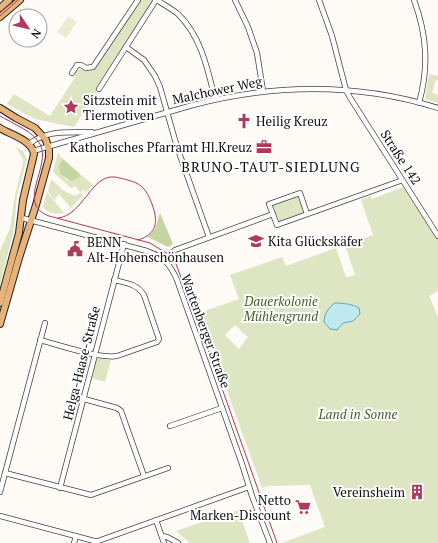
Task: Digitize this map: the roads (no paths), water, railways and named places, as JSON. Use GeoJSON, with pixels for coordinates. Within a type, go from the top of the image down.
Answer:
{"type":"FeatureCollection","features":[{"type":"Feature","properties":{"kind":"main road"},"geometry":{"type":"LineString","coordinates":[[0,8],[9,0]]}},
{"type":"Feature","properties":{"kind":"main road"},"geometry":{"type":"LineString","coordinates":[[0,17],[20,0]]}},
{"type":"Feature","properties":{"kind":"main road"},"geometry":{"type":"LineString","coordinates":[[0,108],[31,125],[43,135],[49,146],[49,158],[31,220],[2,305]]}},
{"type":"Feature","properties":{"kind":"main road"},"geometry":{"type":"LineString","coordinates":[[0,128],[29,144],[33,151],[34,159],[23,200],[22,218],[2,305],[0,324]]}},
{"type":"Feature","properties":{"kind":"street"},"geometry":{"type":"LineString","coordinates":[[72,73],[77,66],[81,65],[86,68],[93,67],[138,0]]}},
{"type":"Feature","properties":{"kind":"street"},"geometry":{"type":"LineString","coordinates":[[99,89],[157,0],[179,15],[200,47],[206,60],[215,99]]}},
{"type":"Feature","properties":{"kind":"street"},"geometry":{"type":"LineString","coordinates":[[235,0],[248,28],[257,53],[262,91]]}},
{"type":"Feature","properties":{"kind":"street","name":"Straße 142"},"geometry":{"type":"LineString","coordinates":[[319,0],[332,36],[346,90],[438,236]]}},
{"type":"Feature","properties":{"kind":"street"},"geometry":{"type":"LineString","coordinates":[[414,0],[426,49],[425,83],[420,103]]}},
{"type":"Feature","properties":{"kind":"street"},"geometry":{"type":"LineString","coordinates":[[126,46],[150,66],[160,87],[179,154],[209,237]]}},
{"type":"Feature","properties":{"kind":"street","name":"Malchower Weg"},"geometry":{"type":"LineString","coordinates":[[33,151],[215,99],[262,91],[306,89],[346,90],[376,94],[438,108]]}},
{"type":"Feature","properties":{"kind":"street","name":"Malchower Weg"},"geometry":{"type":"LineString","coordinates":[[29,144],[43,135],[64,132],[98,132]]}},
{"type":"Feature","properties":{"kind":"street"},"geometry":{"type":"LineString","coordinates":[[307,214],[300,193],[269,204],[276,225],[307,214],[402,180]]}},
{"type":"Feature","properties":{"kind":"street"},"geometry":{"type":"LineString","coordinates":[[22,218],[124,244],[154,253],[164,259],[175,250],[273,214]]}},
{"type":"Feature","properties":{"kind":"street","name":"Helga-Haase-Straße"},"geometry":{"type":"LineString","coordinates":[[60,488],[124,244]]}},
{"type":"Feature","properties":{"kind":"street","name":"Wartenberger Straße"},"geometry":{"type":"LineString","coordinates":[[164,259],[170,266],[177,280],[270,543]]}},
{"type":"Feature","properties":{"kind":"street"},"geometry":{"type":"LineString","coordinates":[[40,340],[109,357],[118,356],[157,342],[158,337],[144,295],[133,285],[114,280]]}},
{"type":"Feature","properties":{"kind":"street"},"geometry":{"type":"LineString","coordinates":[[0,492],[45,323]]}},
{"type":"Feature","properties":{"kind":"street"},"geometry":{"type":"LineString","coordinates":[[84,399],[117,408],[121,411],[144,476]]}},
{"type":"Feature","properties":{"kind":"street","name":"Wartenberger Straße"},"geometry":{"type":"LineString","coordinates":[[170,426],[222,408]]}},
{"type":"Feature","properties":{"kind":"street"},"geometry":{"type":"LineString","coordinates":[[5,473],[91,495],[168,468]]}},
{"type":"Feature","properties":{"kind":"street"},"geometry":{"type":"LineString","coordinates":[[0,516],[98,541],[249,487]]}},
{"type":"Feature","properties":{"kind":"street"},"geometry":{"type":"LineString","coordinates":[[156,520],[164,543]]}},
{"type":"Feature","properties":{"kind":"street"},"geometry":{"type":"LineString","coordinates":[[74,543],[76,536]]}},
{"type":"Feature","properties":{"kind":"street"},"geometry":{"type":"LineString","coordinates":[[162,536],[178,543]]}},
{"type":"Feature","properties":{"kind":"water"},"geometry":{"type":"Polygon","coordinates":[[[335,303],[347,304],[359,308],[360,314],[353,321],[343,323],[337,330],[330,329],[324,322],[324,319],[327,311],[335,303]]]}},
{"type":"Feature","properties":{"kind":"tram line"},"geometry":{"type":"LineString","coordinates":[[0,16],[18,0]]}},
{"type":"Feature","properties":{"kind":"tram line"},"geometry":{"type":"LineString","coordinates":[[0,116],[28,132],[40,144],[42,163],[34,194],[35,203],[39,210],[49,216],[150,243],[168,254],[176,264],[277,543]]}},
{"type":"Feature","properties":{"kind":"tram line"},"geometry":{"type":"LineString","coordinates":[[58,218],[67,216],[74,210],[99,182],[107,178],[115,177],[129,180],[139,184],[148,194],[155,216],[155,226],[153,230],[145,237],[138,240]]}},
{"type":"Feature","properties":{"kind":"place","name":"Sitzstein mit Tiermotiven"},"geometry":{"type":"Point","coordinates":[71,107]}},
{"type":"Feature","properties":{"kind":"place","name":"Heilig Kreuz"},"geometry":{"type":"Point","coordinates":[244,121]}},
{"type":"Feature","properties":{"kind":"place","name":"Katholisches Pfarramt Hl.Kreuz"},"geometry":{"type":"Point","coordinates":[264,147]}},
{"type":"Feature","properties":{"kind":"place","name":"Kita Glückskäfer"},"geometry":{"type":"Point","coordinates":[256,241]}},
{"type":"Feature","properties":{"kind":"place","name":"BENN Alt-Hohenschönhausen"},"geometry":{"type":"Point","coordinates":[75,249]}},
{"type":"Feature","properties":{"kind":"place","name":"Vereinsheim"},"geometry":{"type":"Point","coordinates":[417,492]}},
{"type":"Feature","properties":{"kind":"place","name":"Netto Marken-Discount"},"geometry":{"type":"Point","coordinates":[303,507]}},
{"type":"Feature","properties":{"kind":"district","name":"BRUNO-TAUT-SIEDLUNG"},"geometry":{"type":"Point","coordinates":[271,166]}},
{"type":"Feature","properties":{"kind":"park label","name":"Dauerkolonie Mühlengrund"},"geometry":{"type":"Point","coordinates":[281,308]}},
{"type":"Feature","properties":{"kind":"park label","name":"Land in Sonne"},"geometry":{"type":"Point","coordinates":[358,414]}}]}
